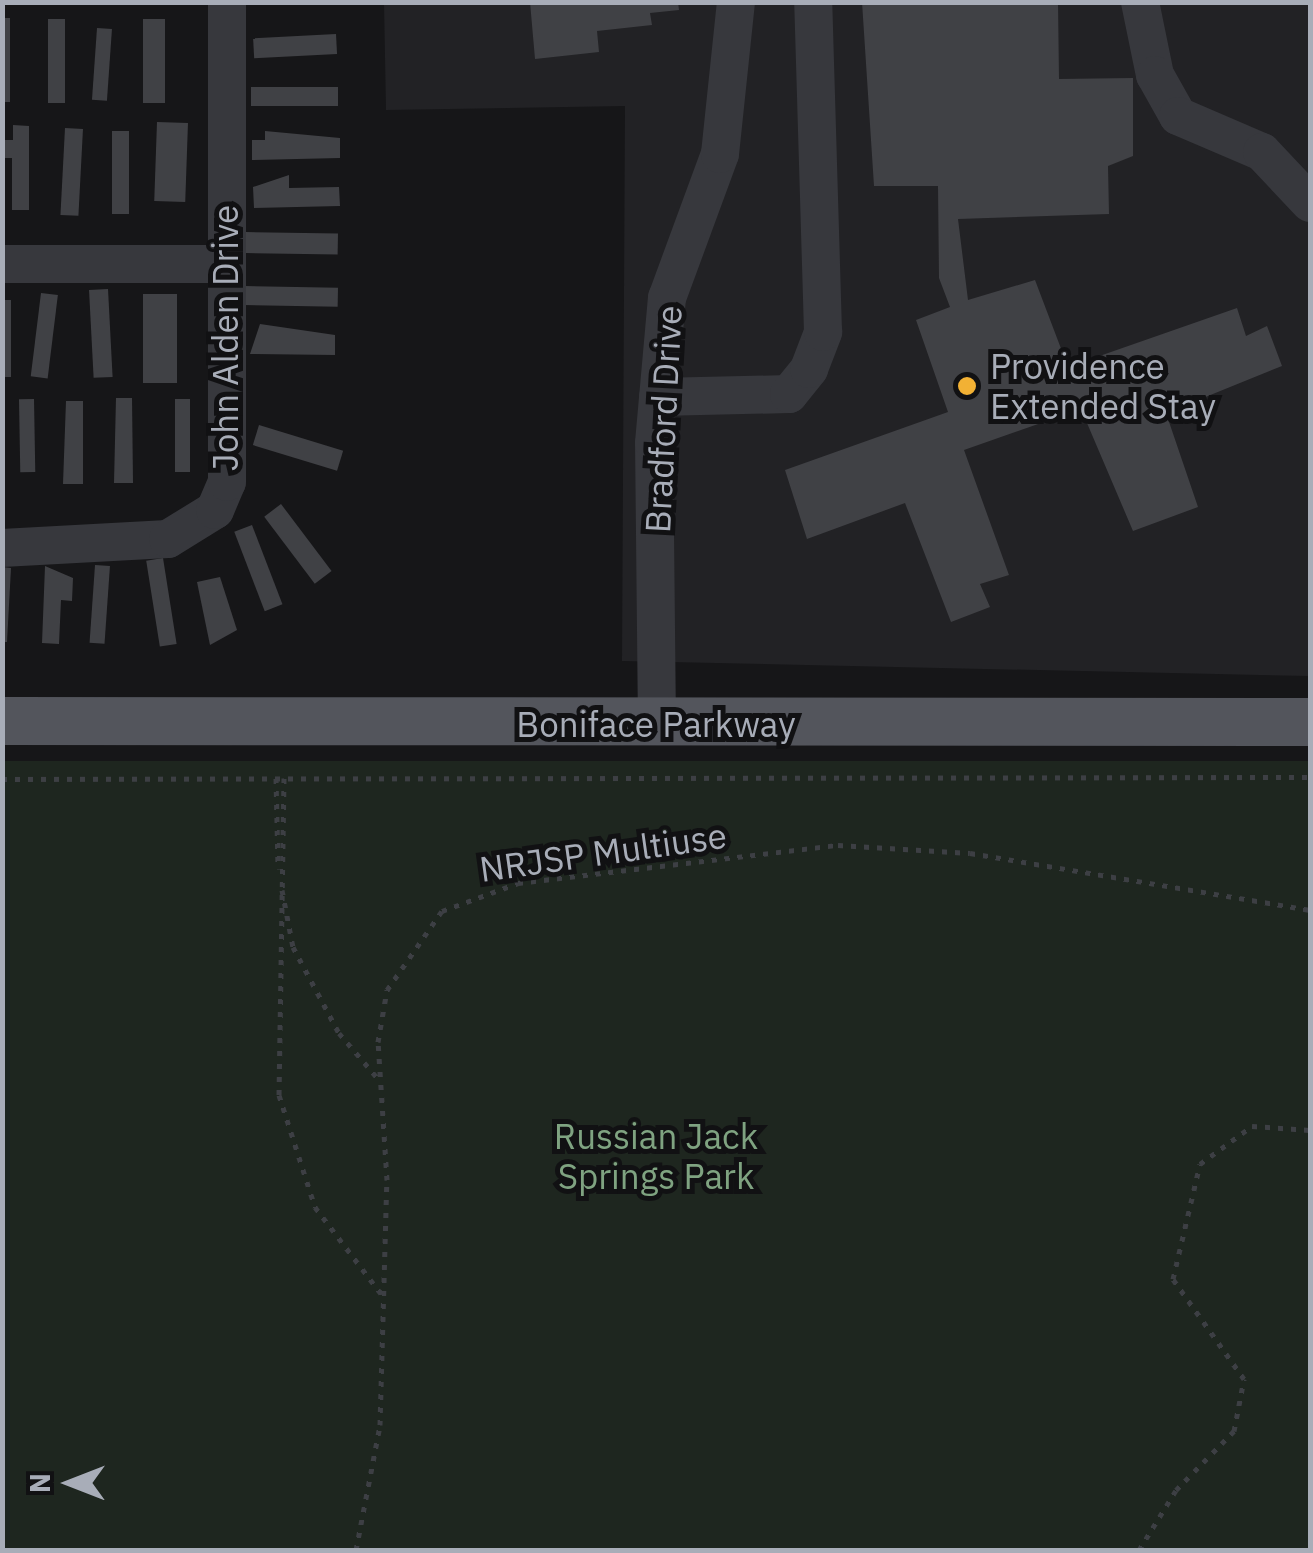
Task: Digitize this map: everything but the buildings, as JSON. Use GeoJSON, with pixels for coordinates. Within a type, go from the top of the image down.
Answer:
{"type":"FeatureCollection","features":[{"type":"Feature","properties":{"kind":"main road","name":"Boniface Parkway"},"geometry":{"type":"LineString","coordinates":[[2,721],[1310,722]]}},
{"type":"Feature","properties":{"kind":"street","name":"John Alden Drive"},"geometry":{"type":"LineString","coordinates":[[2,548],[168,539],[216,510],[228,482],[227,2]]}},
{"type":"Feature","properties":{"kind":"street","name":"Bradford Drive"},"geometry":{"type":"LineString","coordinates":[[656,724],[658,397],[667,298],[720,154],[736,2]]}},
{"type":"Feature","properties":{"kind":"street"},"geometry":{"type":"LineString","coordinates":[[658,397],[789,394],[809,368],[823,332],[813,2]]}},
{"type":"Feature","properties":{"kind":"street"},"geometry":{"type":"LineString","coordinates":[[1140,2],[1155,75],[1178,116],[1262,152],[1310,202]]}},
{"type":"Feature","properties":{"kind":"street"},"geometry":{"type":"LineString","coordinates":[[2,264],[225,264]]}},
{"type":"Feature","properties":{"kind":"path"},"geometry":{"type":"LineString","coordinates":[[2,779],[1310,776]]}},
{"type":"Feature","properties":{"kind":"path"},"geometry":{"type":"LineString","coordinates":[[276,778],[280,881],[293,947],[339,1033],[381,1083]]}},
{"type":"Feature","properties":{"kind":"path"},"geometry":{"type":"LineString","coordinates":[[284,778],[279,1095],[315,1208],[384,1298]]}},
{"type":"Feature","properties":{"kind":"path","name":"NRJSP Multiuse"},"geometry":{"type":"LineString","coordinates":[[356,1550],[380,1425],[384,1298],[381,1083],[388,990],[416,937],[474,894],[518,883],[838,845],[970,853],[1310,910]]}},
{"type":"Feature","properties":{"kind":"path"},"geometry":{"type":"LineString","coordinates":[[1138,1550],[1176,1490],[1234,1431],[1244,1378],[1173,1279],[1200,1164],[1252,1126],[1310,1130]]}},
{"type":"Feature","properties":{"kind":"shaded area","name":"Providence Extended Stay"},"geometry":{"type":"Polygon","coordinates":[[[384,3],[1310,3],[1310,676],[622,661],[625,106],[386,110],[384,3]]]}},
{"type":"Feature","properties":{"kind":"green space","name":"Russian Jack Springs Park"},"geometry":{"type":"Polygon","coordinates":[[[3,761],[1310,761],[1310,1550],[3,1550],[3,761]]]}},
{"type":"Feature","properties":{"kind":"place","name":"Providence Extended Stay"},"geometry":{"type":"Point","coordinates":[967,386]}}]}
